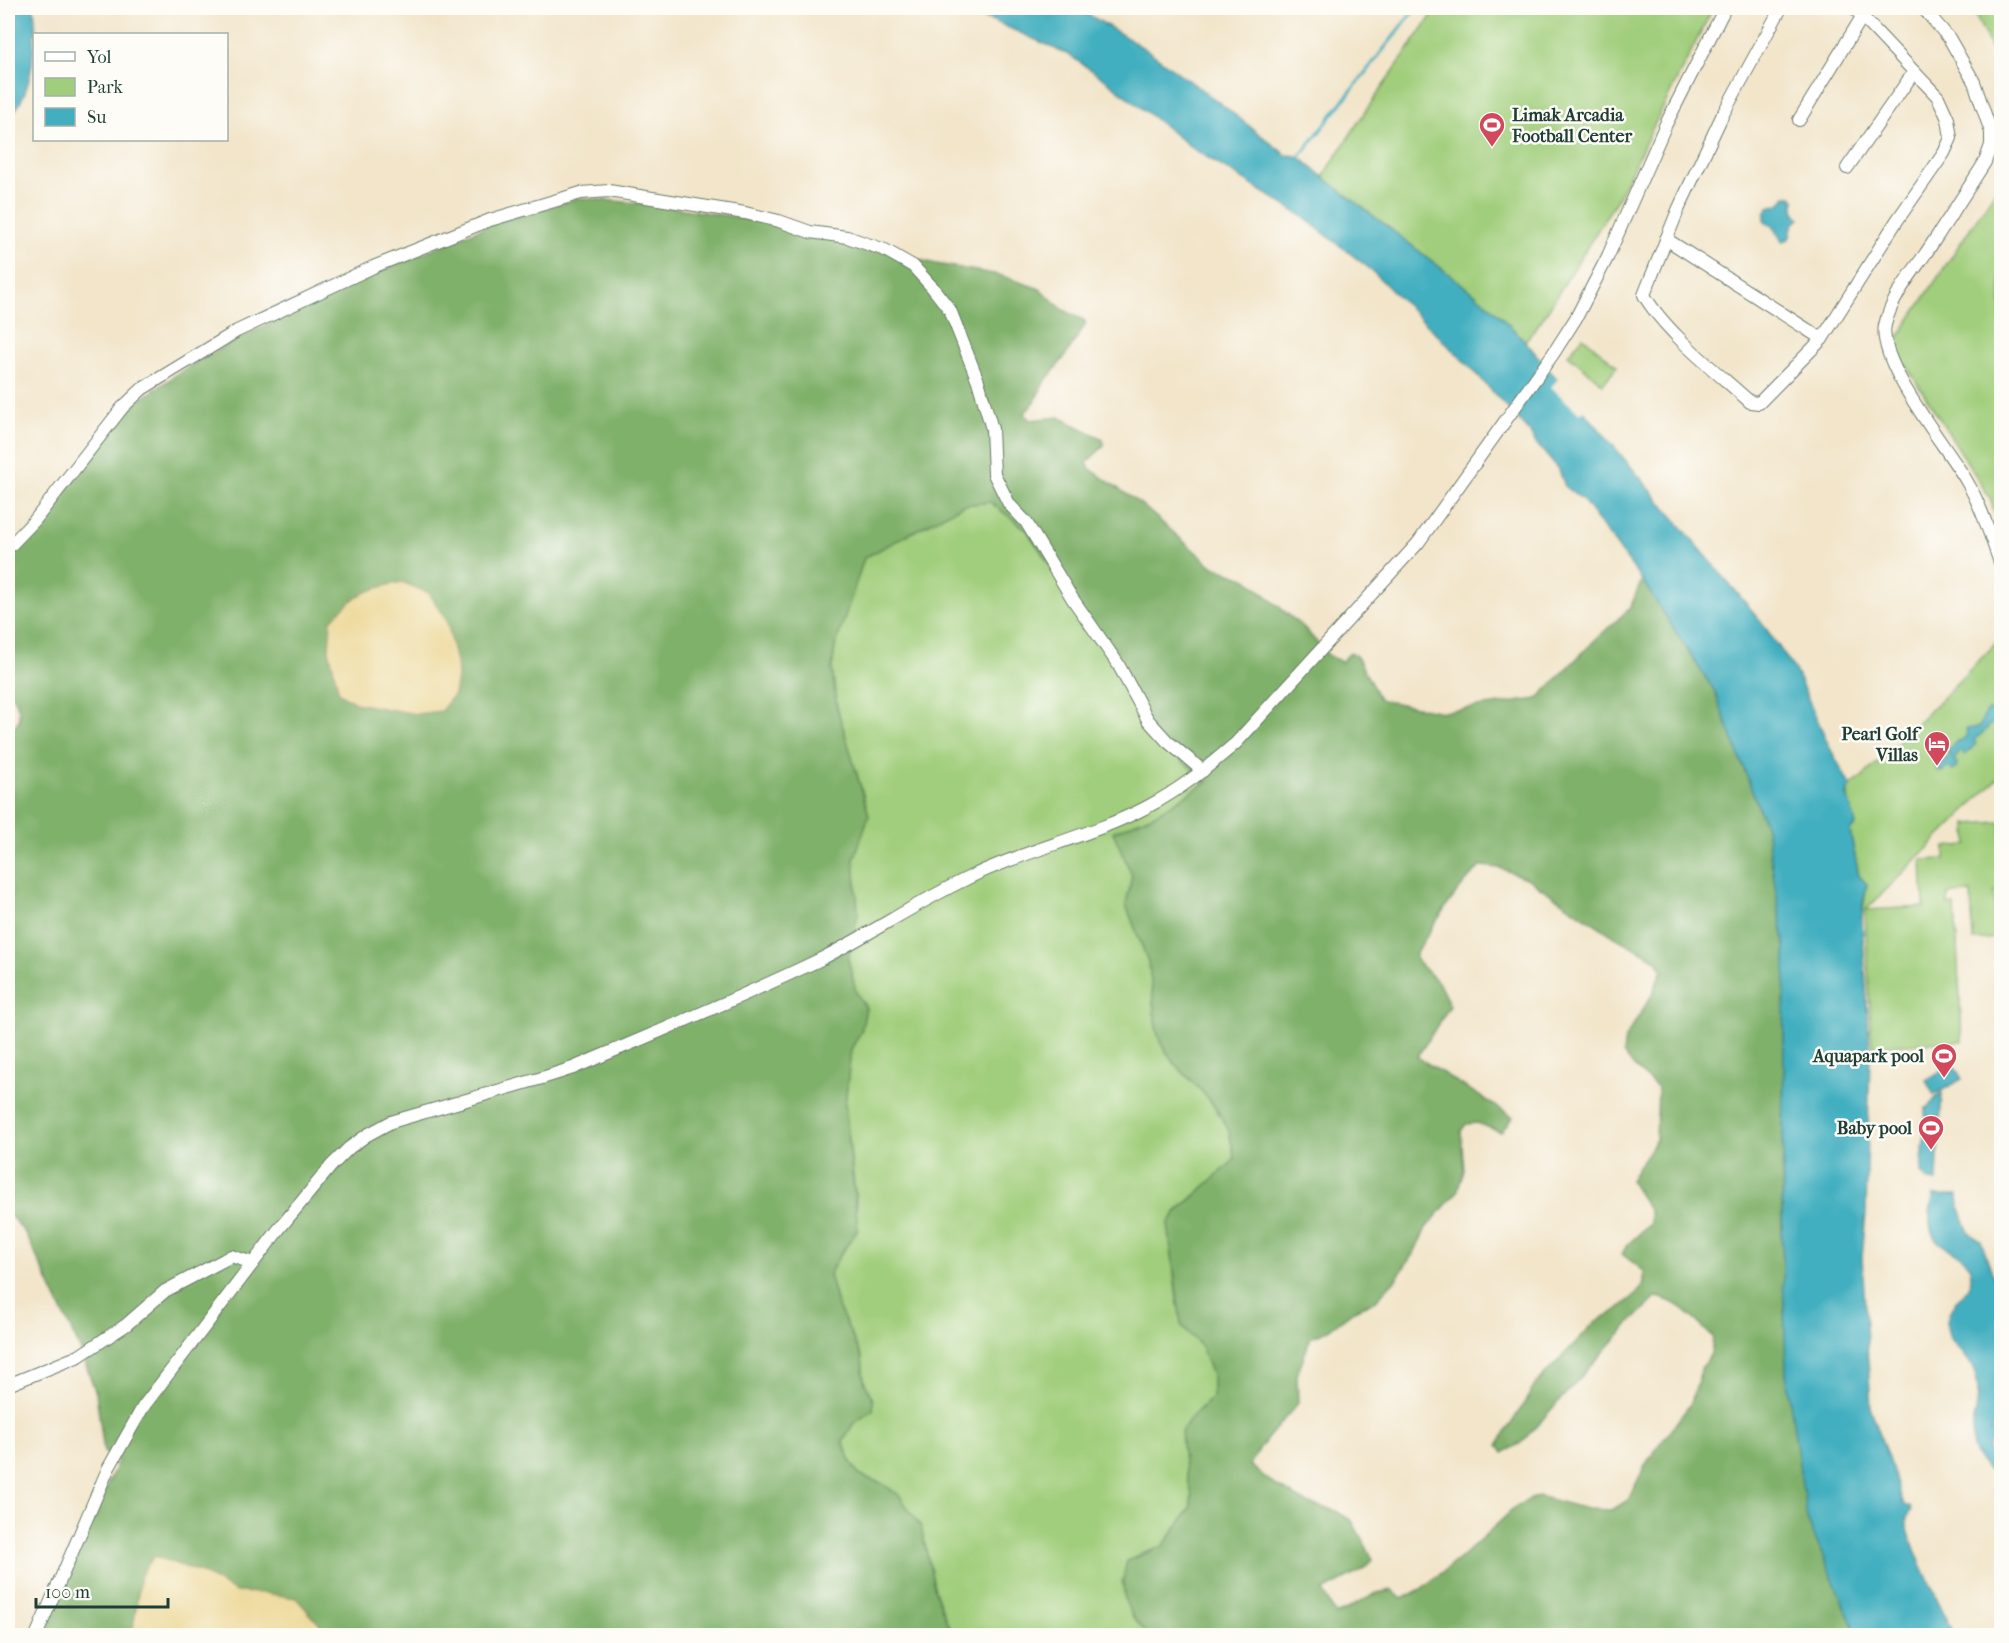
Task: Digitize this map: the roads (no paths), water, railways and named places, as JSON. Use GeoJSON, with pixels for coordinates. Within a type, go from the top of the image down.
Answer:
{"type":"FeatureCollection","features":[{"type":"Feature","properties":{"kind":"street"},"geometry":{"type":"LineString","coordinates":[[36,1635],[92,1504],[143,1407],[253,1263],[348,1148],[391,1122],[573,1068],[820,959],[965,879],[1147,807],[1203,771],[1236,743],[1418,543],[1576,318],[1608,256],[1665,124],[1725,8]]}},
{"type":"Feature","properties":{"kind":"street"},"geometry":{"type":"LineString","coordinates":[[1781,8],[1722,116],[1666,239],[1644,295],[1654,311],[1750,402],[1759,403],[1822,339],[1896,222],[1944,153],[1951,138],[1948,119],[1938,97],[1858,12],[1799,120]]}},
{"type":"Feature","properties":{"kind":"street"},"geometry":{"type":"LineString","coordinates":[[1923,8],[1949,38],[1974,82],[1991,132],[1991,145],[1985,162],[1910,277],[1890,312],[1885,324],[1885,342],[1898,373],[1915,404],[1965,478],[1980,507],[2001,568]]}},
{"type":"Feature","properties":{"kind":"street"},"geometry":{"type":"LineString","coordinates":[[1848,168],[1914,72]]}},
{"type":"Feature","properties":{"kind":"street"},"geometry":{"type":"LineString","coordinates":[[8,548],[34,520],[122,408],[142,389],[237,331],[363,272],[490,220],[580,193],[609,191],[745,213],[779,221],[810,232],[847,237],[885,250],[913,266],[932,287],[950,310],[978,381],[992,429],[994,474],[1009,504],[1026,522],[1043,547],[1071,598],[1118,664],[1148,720],[1167,741],[1203,771]]}},
{"type":"Feature","properties":{"kind":"street"},"geometry":{"type":"LineString","coordinates":[[1666,239],[1822,339]]}},
{"type":"Feature","properties":{"kind":"street"},"geometry":{"type":"LineString","coordinates":[[8,1385],[79,1356],[119,1330],[165,1292],[231,1256],[253,1263]]}},
{"type":"Feature","properties":{"kind":"water"},"geometry":{"type":"Polygon","coordinates":[[[8,8],[34,8],[36,33],[33,33],[33,57],[29,80],[21,101],[8,119],[8,66],[12,54],[8,8]]]}},
{"type":"Feature","properties":{"kind":"water"},"geometry":{"type":"Polygon","coordinates":[[[952,8],[1075,8],[1083,11],[1147,50],[1286,155],[1298,156],[1489,305],[1525,341],[1760,620],[1795,670],[1831,750],[1851,787],[1847,795],[1856,824],[1850,831],[1859,876],[1867,884],[1862,920],[1870,1053],[1866,1213],[1862,1257],[1871,1409],[1904,1505],[1910,1507],[1911,1510],[1907,1518],[1912,1540],[1926,1576],[1955,1635],[1857,1635],[1807,1519],[1786,1373],[1782,1237],[1785,948],[1766,827],[1714,690],[1642,580],[1583,500],[1565,486],[1559,470],[1528,430],[1465,362],[1369,268],[1299,214],[1192,148],[1107,81],[1069,55],[994,21],[952,8]]]}},
{"type":"Feature","properties":{"kind":"water"},"geometry":{"type":"Polygon","coordinates":[[[1786,196],[1792,196],[1794,199],[1794,210],[1800,219],[1793,224],[1790,238],[1782,241],[1773,226],[1765,222],[1765,214],[1769,207],[1780,204],[1786,196]]]}},
{"type":"Feature","properties":{"kind":"water"},"geometry":{"type":"Polygon","coordinates":[[[1988,710],[1996,713],[1995,721],[1974,741],[1976,744],[1965,755],[1961,751],[1954,759],[1957,764],[1956,768],[1952,770],[1948,767],[1943,772],[1938,771],[1936,767],[1941,760],[1944,762],[1950,755],[1947,751],[1967,735],[1966,729],[1979,727],[1988,710]]]}},
{"type":"Feature","properties":{"kind":"water","name":"Aquapark pool"},"geometry":{"type":"Polygon","coordinates":[[[1953,1064],[1962,1079],[1934,1095],[1926,1080],[1953,1064]]]}},
{"type":"Feature","properties":{"kind":"water"},"geometry":{"type":"Polygon","coordinates":[[[1942,1093],[1940,1126],[1925,1126],[1925,1109],[1942,1093]]]}},
{"type":"Feature","properties":{"kind":"water","name":"Baby pool"},"geometry":{"type":"Polygon","coordinates":[[[1925,1129],[1939,1129],[1937,1182],[1929,1181],[1921,1173],[1925,1129]]]}},
{"type":"Feature","properties":{"kind":"water"},"geometry":{"type":"Polygon","coordinates":[[[1934,1195],[1958,1195],[1959,1206],[1969,1233],[1981,1241],[2001,1298],[2001,1410],[1991,1432],[1995,1433],[1987,1450],[2001,1457],[2001,1479],[1984,1466],[1975,1454],[1972,1429],[1978,1386],[1974,1370],[1950,1336],[1947,1323],[1951,1309],[1968,1287],[1971,1276],[1968,1265],[1962,1257],[1937,1240],[1931,1230],[1930,1216],[1934,1195]]]}},
{"type":"Feature","properties":{"kind":"waterway"},"geometry":{"type":"LineString","coordinates":[[1297,160],[1416,8]]}},
{"type":"Feature","properties":{"kind":"place","name":"Limak Arcadia Football Center"},"geometry":{"type":"Point","coordinates":[1492,148]}},
{"type":"Feature","properties":{"kind":"place","name":"Pearl Golf Villas"},"geometry":{"type":"Point","coordinates":[1937,767]}},
{"type":"Feature","properties":{"kind":"place","name":"Aquapark pool"},"geometry":{"type":"Point","coordinates":[1944,1079]}},
{"type":"Feature","properties":{"kind":"place","name":"Baby pool"},"geometry":{"type":"Point","coordinates":[1931,1151]}}]}
